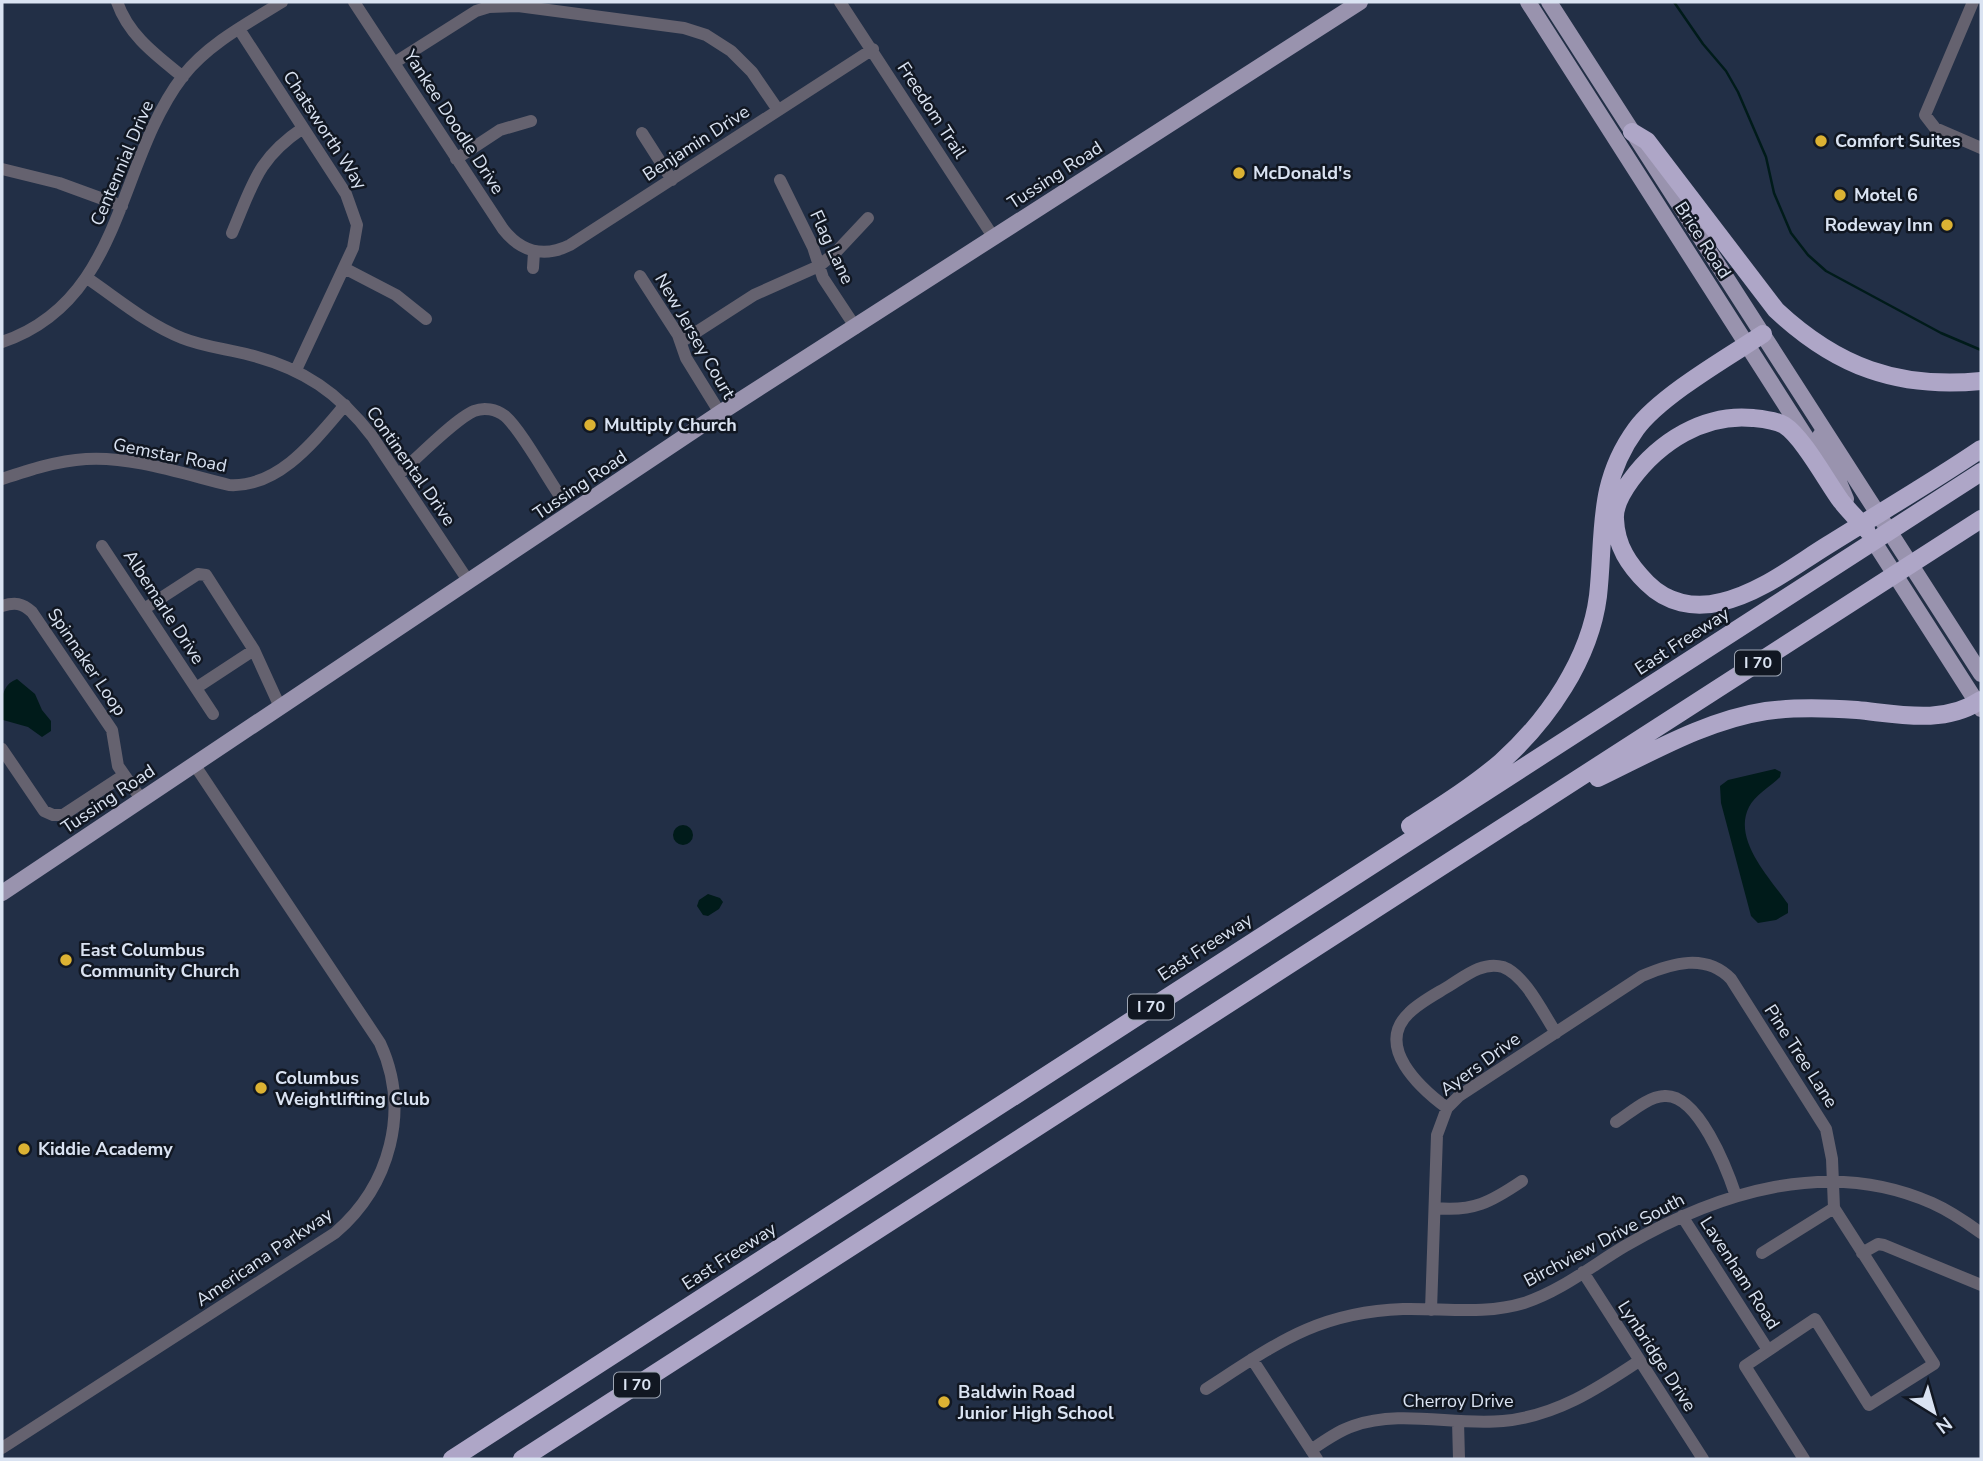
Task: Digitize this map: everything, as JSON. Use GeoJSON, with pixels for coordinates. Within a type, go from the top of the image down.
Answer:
{"type":"FeatureCollection","features":[{"type":"Feature","properties":{"kind":"highway"},"geometry":{"type":"LineString","coordinates":[[1632,132],[1647,141],[1776,310],[1801,333],[1861,367],[1881,375],[1910,381],[1981,381]]}},
{"type":"Feature","properties":{"kind":"highway"},"geometry":{"type":"LineString","coordinates":[[1140,1014],[1230,948],[1471,785],[1527,736],[1566,683],[1590,629],[1597,600],[1601,524],[1606,497],[1615,465],[1624,447],[1638,426],[1657,408],[1763,334]]}},
{"type":"Feature","properties":{"kind":"highway"},"geometry":{"type":"LineString","coordinates":[[1866,529],[1844,500],[1797,438],[1784,425],[1767,420],[1731,418],[1694,428],[1661,447],[1627,486],[1619,500],[1615,517],[1619,546],[1631,567],[1650,587],[1664,597],[1682,604],[1718,603],[1752,591],[1930,483],[1981,449]]}},
{"type":"Feature","properties":{"kind":"highway","name":"East Freeway"},"geometry":{"type":"LineString","coordinates":[[452,1459],[1981,472]]}},
{"type":"Feature","properties":{"kind":"highway","name":"I 70"},"geometry":{"type":"LineString","coordinates":[[522,1459],[1981,519]]}},
{"type":"Feature","properties":{"kind":"highway"},"geometry":{"type":"LineString","coordinates":[[1535,807],[1695,732],[1766,711],[1802,709],[1925,716],[1955,712],[1980,704]]}},
{"type":"Feature","properties":{"kind":"main road","name":"Tussing Road"},"geometry":{"type":"LineString","coordinates":[[2,893],[720,413],[1360,2]]}},
{"type":"Feature","properties":{"kind":"main road","name":"Brice Road"},"geometry":{"type":"LineString","coordinates":[[1528,2],[1844,500]]}},
{"type":"Feature","properties":{"kind":"main road","name":"Brice Road"},"geometry":{"type":"LineString","coordinates":[[1549,2],[1981,674]]}},
{"type":"Feature","properties":{"kind":"main road","name":"Brice Road"},"geometry":{"type":"LineString","coordinates":[[1806,401],[1844,500]]}},
{"type":"Feature","properties":{"kind":"main road"},"geometry":{"type":"LineString","coordinates":[[1866,529],[1980,704]]}},
{"type":"Feature","properties":{"kind":"main road"},"geometry":{"type":"LineString","coordinates":[[1914,605],[1981,679]]}},
{"type":"Feature","properties":{"kind":"street"},"geometry":{"type":"LineString","coordinates":[[117,2],[135,35],[183,76]]}},
{"type":"Feature","properties":{"kind":"street","name":"Centennial Drive"},"geometry":{"type":"LineString","coordinates":[[2,342],[27,331],[52,314],[87,278],[110,236],[159,115],[183,76],[204,54],[282,2]]}},
{"type":"Feature","properties":{"kind":"street","name":"Yankee Doodle Drive"},"geometry":{"type":"LineString","coordinates":[[354,2],[509,237],[526,249],[534,251]]}},
{"type":"Feature","properties":{"kind":"street","name":"Freedom Trail"},"geometry":{"type":"LineString","coordinates":[[840,2],[995,238]]}},
{"type":"Feature","properties":{"kind":"street"},"geometry":{"type":"LineString","coordinates":[[1973,2],[1925,115],[1935,128],[1981,148]]}},
{"type":"Feature","properties":{"kind":"street"},"geometry":{"type":"LineString","coordinates":[[394,63],[463,19],[489,7],[518,6],[668,24],[706,35],[731,51],[743,61],[778,110]]}},
{"type":"Feature","properties":{"kind":"street","name":"Chatsworth Way"},"geometry":{"type":"LineString","coordinates":[[239,29],[346,194],[355,215],[356,237],[296,370]]}},
{"type":"Feature","properties":{"kind":"street","name":"Benjamin Drive"},"geometry":{"type":"LineString","coordinates":[[534,251],[552,252],[562,249],[873,49]]}},
{"type":"Feature","properties":{"kind":"street"},"geometry":{"type":"LineString","coordinates":[[456,159],[500,130],[531,121]]}},
{"type":"Feature","properties":{"kind":"street"},"geometry":{"type":"LineString","coordinates":[[232,233],[264,162],[280,145],[303,128]]}},
{"type":"Feature","properties":{"kind":"street"},"geometry":{"type":"LineString","coordinates":[[642,133],[672,180]]}},
{"type":"Feature","properties":{"kind":"street"},"geometry":{"type":"LineString","coordinates":[[2,169],[78,189],[121,206]]}},
{"type":"Feature","properties":{"kind":"street","name":"Flag Lane"},"geometry":{"type":"LineString","coordinates":[[780,180],[814,247],[823,278],[856,328]]}},
{"type":"Feature","properties":{"kind":"street"},"geometry":{"type":"LineString","coordinates":[[681,342],[754,295],[819,266],[836,253],[867,218]]}},
{"type":"Feature","properties":{"kind":"street"},"geometry":{"type":"LineString","coordinates":[[533,268],[534,251]]}},
{"type":"Feature","properties":{"kind":"street"},"geometry":{"type":"LineString","coordinates":[[344,268],[397,295],[426,319]]}},
{"type":"Feature","properties":{"kind":"street","name":"New Jersey Court"},"geometry":{"type":"LineString","coordinates":[[640,276],[681,342],[686,358],[720,413]]}},
{"type":"Feature","properties":{"kind":"street","name":"Continental Drive"},"geometry":{"type":"LineString","coordinates":[[87,278],[160,328],[184,339],[250,355],[296,370],[333,393],[372,436],[469,582]]}},
{"type":"Feature","properties":{"kind":"street","name":"Gemstar Road"},"geometry":{"type":"LineString","coordinates":[[2,479],[43,465],[104,459],[229,485],[248,484],[266,477],[307,449],[345,405]]}},
{"type":"Feature","properties":{"kind":"street"},"geometry":{"type":"LineString","coordinates":[[398,475],[465,416],[481,409],[491,409],[499,412],[512,424],[558,493]]}},
{"type":"Feature","properties":{"kind":"street","name":"Albemarle Drive"},"geometry":{"type":"LineString","coordinates":[[102,545],[213,714]]}},
{"type":"Feature","properties":{"kind":"street"},"geometry":{"type":"LineString","coordinates":[[144,609],[198,574],[204,574],[254,650],[280,707]]}},
{"type":"Feature","properties":{"kind":"street","name":"Spinnaker Loop"},"geometry":{"type":"LineString","coordinates":[[2,606],[23,604],[32,612],[112,730],[118,766],[141,799]]}},
{"type":"Feature","properties":{"kind":"street","name":"Albemarle Drive"},"geometry":{"type":"LineString","coordinates":[[196,688],[254,650]]}},
{"type":"Feature","properties":{"kind":"street"},"geometry":{"type":"LineString","coordinates":[[2,749],[44,811],[53,815],[63,815],[124,775]]}},
{"type":"Feature","properties":{"kind":"street","name":"Americana Parkway"},"geometry":{"type":"LineString","coordinates":[[2,1448],[335,1233],[366,1202],[388,1157],[394,1122],[388,1060],[194,764]]}},
{"type":"Feature","properties":{"kind":"street","name":"Ayers Drive"},"geometry":{"type":"LineString","coordinates":[[1431,1310],[1437,1135],[1447,1108],[1459,1096],[1642,976],[1676,964],[1712,965]]}},
{"type":"Feature","properties":{"kind":"street","name":"Pine Tree Lane"},"geometry":{"type":"LineString","coordinates":[[1712,965],[1723,970],[1731,979],[1821,1118],[1830,1138],[1833,1208]]}},
{"type":"Feature","properties":{"kind":"street"},"geometry":{"type":"LineString","coordinates":[[1447,1108],[1418,1083],[1399,1055],[1398,1030],[1411,1010],[1473,970],[1497,966],[1508,970],[1522,981],[1556,1033]]}},
{"type":"Feature","properties":{"kind":"street"},"geometry":{"type":"LineString","coordinates":[[1616,1122],[1653,1099],[1666,1096],[1679,1098],[1689,1106],[1720,1153],[1736,1196]]}},
{"type":"Feature","properties":{"kind":"street","name":"Birchview Drive South"},"geometry":{"type":"LineString","coordinates":[[1206,1389],[1296,1333],[1334,1318],[1369,1311],[1472,1311],[1523,1303],[1539,1297],[1682,1216],[1736,1196],[1790,1183],[1833,1180],[1872,1184],[1903,1192],[1933,1203],[1981,1233]]}},
{"type":"Feature","properties":{"kind":"street"},"geometry":{"type":"LineString","coordinates":[[1435,1208],[1472,1208],[1486,1204],[1522,1181]]}},
{"type":"Feature","properties":{"kind":"street"},"geometry":{"type":"LineString","coordinates":[[1762,1253],[1833,1208],[1934,1364],[1868,1405],[1815,1319],[1745,1366],[1804,1459]]}},
{"type":"Feature","properties":{"kind":"street","name":"Lavenham Road"},"geometry":{"type":"LineString","coordinates":[[1682,1216],[1768,1350]]}},
{"type":"Feature","properties":{"kind":"street"},"geometry":{"type":"LineString","coordinates":[[1862,1253],[1878,1244],[1884,1245],[1981,1285]]}},
{"type":"Feature","properties":{"kind":"street","name":"Lynbridge Drive"},"geometry":{"type":"LineString","coordinates":[[1583,1272],[1698,1458]]}},
{"type":"Feature","properties":{"kind":"street"},"geometry":{"type":"LineString","coordinates":[[1252,1359],[1314,1455]]}},
{"type":"Feature","properties":{"kind":"street","name":"Cherroy Drive"},"geometry":{"type":"LineString","coordinates":[[1314,1455],[1341,1431],[1364,1423],[1395,1419],[1501,1422],[1556,1410],[1581,1398],[1639,1361]]}},
{"type":"Feature","properties":{"kind":"street"},"geometry":{"type":"LineString","coordinates":[[1458,1421],[1459,1459]]}},
{"type":"Feature","properties":{"kind":"shaded area"},"geometry":{"type":"Polygon","coordinates":[[[17,679],[35,694],[42,710],[51,721],[51,731],[42,737],[28,727],[3,720],[4,691],[17,679]]]}},
{"type":"Feature","properties":{"kind":"shaded area"},"geometry":{"type":"Polygon","coordinates":[[[1775,769],[1781,772],[1780,777],[1749,807],[1745,820],[1746,833],[1756,858],[1788,904],[1788,913],[1776,920],[1758,923],[1751,916],[1721,803],[1720,786],[1728,780],[1775,769]]]}},
{"type":"Feature","properties":{"kind":"shaded area"},"geometry":{"type":"Polygon","coordinates":[[[683,825],[690,828],[693,835],[690,842],[683,845],[676,842],[673,835],[676,828],[683,825]]]}},
{"type":"Feature","properties":{"kind":"shaded area"},"geometry":{"type":"Polygon","coordinates":[[[708,894],[720,898],[723,902],[719,909],[708,916],[703,915],[697,906],[699,900],[708,894]]]}},
{"type":"Feature","properties":{"kind":"waterway"},"geometry":{"type":"LineString","coordinates":[[1674,2],[1703,44],[1726,71],[1738,92],[1766,157],[1774,193],[1791,233],[1808,255],[1826,271],[1941,333],[1981,350]]}},
{"type":"Feature","properties":{"kind":"place","name":"Comfort Suites"},"geometry":{"type":"Point","coordinates":[1821,141]}},
{"type":"Feature","properties":{"kind":"place","name":"McDonald's"},"geometry":{"type":"Point","coordinates":[1239,173]}},
{"type":"Feature","properties":{"kind":"place","name":"Motel 6"},"geometry":{"type":"Point","coordinates":[1840,195]}},
{"type":"Feature","properties":{"kind":"place","name":"Rodeway Inn"},"geometry":{"type":"Point","coordinates":[1947,225]}},
{"type":"Feature","properties":{"kind":"place","name":"Multiply Church"},"geometry":{"type":"Point","coordinates":[590,425]}},
{"type":"Feature","properties":{"kind":"place","name":"East Columbus Community Church"},"geometry":{"type":"Point","coordinates":[66,960]}},
{"type":"Feature","properties":{"kind":"place","name":"Columbus Weightlifting Club"},"geometry":{"type":"Point","coordinates":[261,1088]}},
{"type":"Feature","properties":{"kind":"place","name":"Kiddie Academy"},"geometry":{"type":"Point","coordinates":[24,1149]}},
{"type":"Feature","properties":{"kind":"place","name":"Baldwin Road Junior High School"},"geometry":{"type":"Point","coordinates":[944,1402]}}]}
